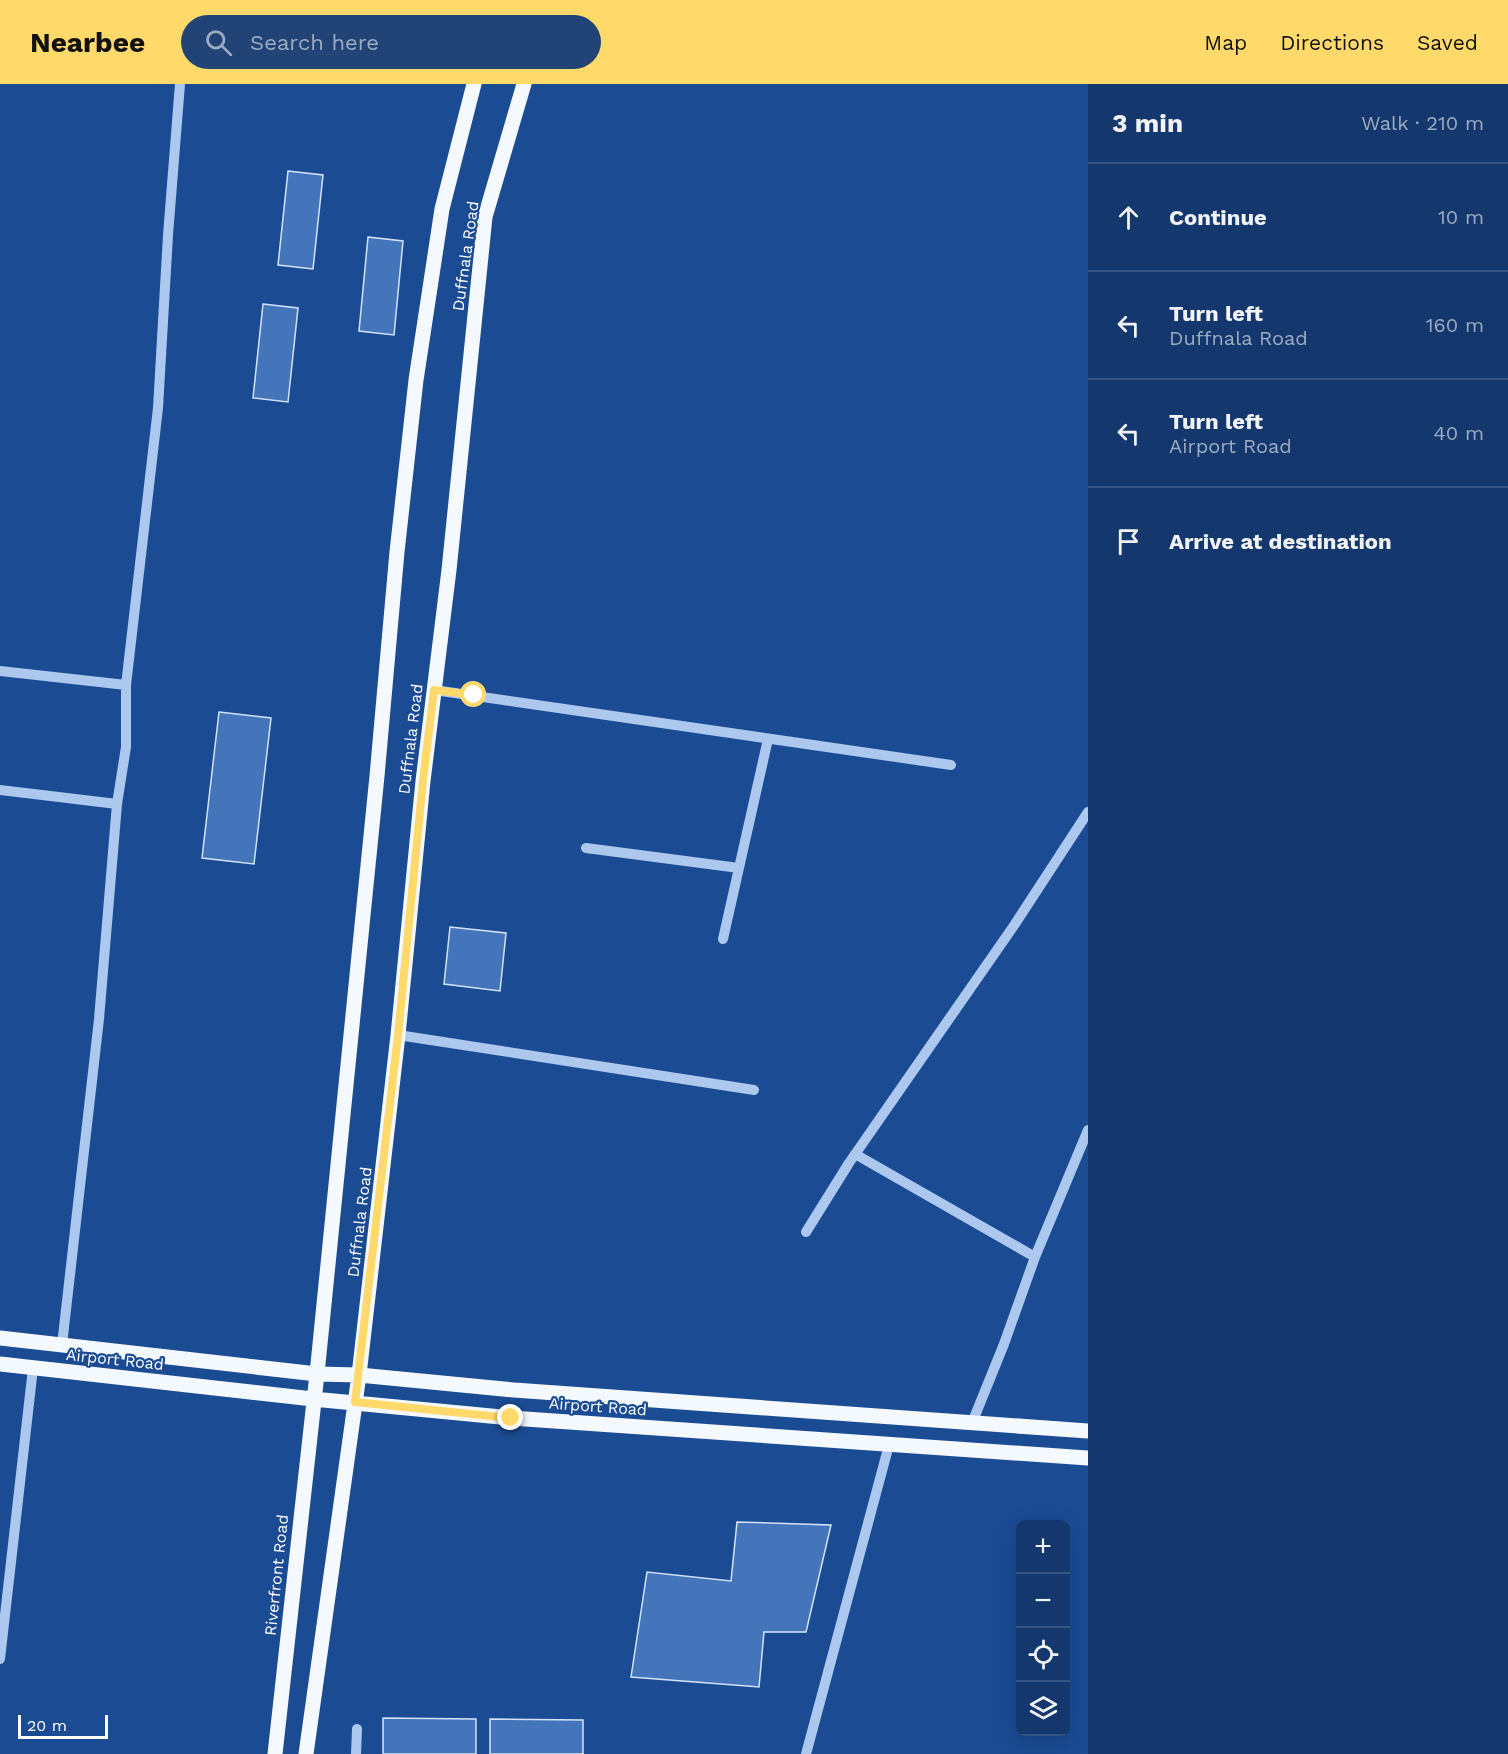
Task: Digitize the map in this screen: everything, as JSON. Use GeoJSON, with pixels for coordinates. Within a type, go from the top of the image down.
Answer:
{"type":"FeatureCollection","features":[{"type":"Feature","properties":{"kind":"main road","name":"Riverfront Road"},"geometry":{"type":"LineString","coordinates":[[275,1754],[317,1374],[416,380],[442,209],[474,84]]}},
{"type":"Feature","properties":{"kind":"main road","name":"Duffnala Road"},"geometry":{"type":"LineString","coordinates":[[355,1402],[398,1035],[423,780],[450,559],[485,217],[524,84]]}},
{"type":"Feature","properties":{"kind":"main road","name":"Airport Road"},"geometry":{"type":"LineString","coordinates":[[0,1338],[317,1374],[359,1375],[513,1390],[1088,1431]]}},
{"type":"Feature","properties":{"kind":"main road","name":"Airport Road"},"geometry":{"type":"LineString","coordinates":[[0,1364],[313,1399],[511,1418],[1088,1458]]}},
{"type":"Feature","properties":{"kind":"main road"},"geometry":{"type":"LineString","coordinates":[[306,1754],[355,1402]]}},
{"type":"Feature","properties":{"kind":"street"},"geometry":{"type":"LineString","coordinates":[[63,1345],[99,1019],[117,804],[126,747],[126,686],[158,408],[168,234],[180,84]]}},
{"type":"Feature","properties":{"kind":"street"},"geometry":{"type":"LineString","coordinates":[[0,671],[126,686]]}},
{"type":"Feature","properties":{"kind":"street"},"geometry":{"type":"LineString","coordinates":[[434,690],[951,765]]}},
{"type":"Feature","properties":{"kind":"street"},"geometry":{"type":"LineString","coordinates":[[723,939],[768,739]]}},
{"type":"Feature","properties":{"kind":"street"},"geometry":{"type":"LineString","coordinates":[[0,790],[117,804]]}},
{"type":"Feature","properties":{"kind":"street"},"geometry":{"type":"LineString","coordinates":[[806,1232],[855,1154],[1015,924],[1088,812]]}},
{"type":"Feature","properties":{"kind":"street"},"geometry":{"type":"LineString","coordinates":[[586,849],[739,868]]}},
{"type":"Feature","properties":{"kind":"street"},"geometry":{"type":"LineString","coordinates":[[398,1035],[754,1090]]}},
{"type":"Feature","properties":{"kind":"street"},"geometry":{"type":"LineString","coordinates":[[972,1423],[1004,1344],[1035,1257],[1088,1130]]}},
{"type":"Feature","properties":{"kind":"street"},"geometry":{"type":"LineString","coordinates":[[855,1154],[1035,1257]]}},
{"type":"Feature","properties":{"kind":"street"},"geometry":{"type":"LineString","coordinates":[[0,1659],[33,1368]]}},
{"type":"Feature","properties":{"kind":"street"},"geometry":{"type":"LineString","coordinates":[[806,1754],[889,1445]]}},
{"type":"Feature","properties":{"kind":"street"},"geometry":{"type":"LineString","coordinates":[[356,1754],[357,1729]]}},
{"type":"Feature","properties":{"kind":"building"},"geometry":{"type":"Polygon","coordinates":[[[288,171],[323,175],[313,269],[278,265],[288,171]]]}},
{"type":"Feature","properties":{"kind":"building"},"geometry":{"type":"Polygon","coordinates":[[[368,237],[403,241],[394,335],[359,331],[368,237]]]}},
{"type":"Feature","properties":{"kind":"building"},"geometry":{"type":"Polygon","coordinates":[[[263,304],[298,308],[288,402],[253,398],[263,304]]]}},
{"type":"Feature","properties":{"kind":"building"},"geometry":{"type":"Polygon","coordinates":[[[219,712],[271,718],[254,864],[202,858],[219,712]]]}},
{"type":"Feature","properties":{"kind":"building"},"geometry":{"type":"Polygon","coordinates":[[[450,927],[506,933],[500,991],[444,984],[450,927]]]}},
{"type":"Feature","properties":{"kind":"building"},"geometry":{"type":"Polygon","coordinates":[[[737,1522],[831,1525],[806,1632],[764,1632],[759,1687],[631,1677],[647,1572],[731,1581],[737,1522]]]}},
{"type":"Feature","properties":{"kind":"building"},"geometry":{"type":"Polygon","coordinates":[[[383,1718],[476,1719],[476,1754],[383,1754],[383,1718]]]}},
{"type":"Feature","properties":{"kind":"building"},"geometry":{"type":"Polygon","coordinates":[[[490,1719],[583,1720],[583,1754],[490,1754],[490,1719]]]}},
{"type":"Feature","properties":{"kind":"route"},"geometry":{"type":"LineString","coordinates":[[474,695],[434,690],[398,1035],[355,1402],[511,1418]]}}]}
